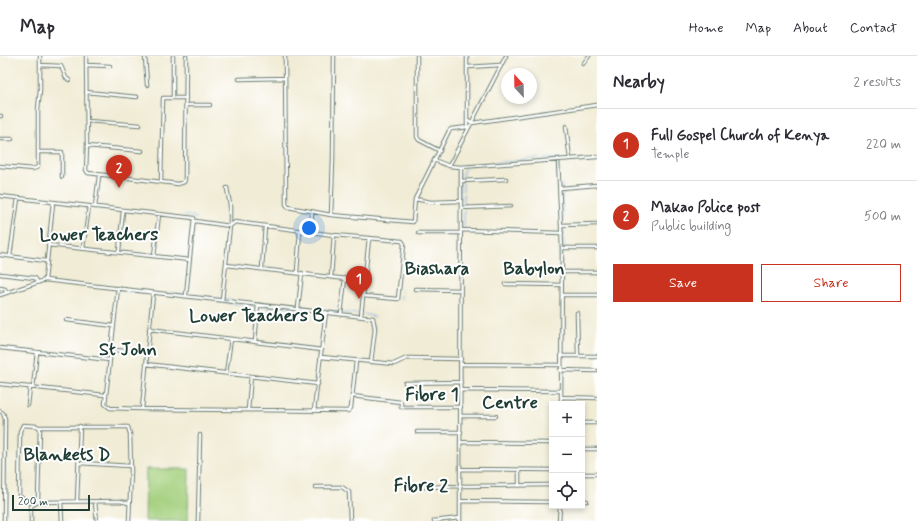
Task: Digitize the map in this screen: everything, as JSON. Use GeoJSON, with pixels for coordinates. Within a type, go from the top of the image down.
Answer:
{"type":"FeatureCollection","features":[{"type":"Feature","properties":{"kind":"street"},"geometry":{"type":"LineString","coordinates":[[0,166],[33,169],[38,167],[40,56]]}},
{"type":"Feature","properties":{"kind":"street"},"geometry":{"type":"LineString","coordinates":[[86,56],[86,170],[90,175],[178,184],[184,182],[185,179],[187,105],[186,56]]}},
{"type":"Feature","properties":{"kind":"street"},"geometry":{"type":"LineString","coordinates":[[145,56],[147,85]]}},
{"type":"Feature","properties":{"kind":"street"},"geometry":{"type":"LineString","coordinates":[[173,56],[173,97]]}},
{"type":"Feature","properties":{"kind":"street"},"geometry":{"type":"LineString","coordinates":[[285,56],[286,206],[331,215],[412,223],[414,220],[415,199],[451,129],[468,126],[472,123],[500,65],[506,56]]}},
{"type":"Feature","properties":{"kind":"street"},"geometry":{"type":"LineString","coordinates":[[331,215],[334,56]]}},
{"type":"Feature","properties":{"kind":"street"},"geometry":{"type":"LineString","coordinates":[[417,56],[417,137],[419,140],[440,151]]}},
{"type":"Feature","properties":{"kind":"street"},"geometry":{"type":"LineString","coordinates":[[449,166],[468,126],[467,56]]}},
{"type":"Feature","properties":{"kind":"street"},"geometry":{"type":"LineString","coordinates":[[583,64],[589,56]]}},
{"type":"Feature","properties":{"kind":"street"},"geometry":{"type":"LineString","coordinates":[[40,65],[61,66],[66,78],[69,80]]}},
{"type":"Feature","properties":{"kind":"street"},"geometry":{"type":"LineString","coordinates":[[87,65],[110,66]]}},
{"type":"Feature","properties":{"kind":"street"},"geometry":{"type":"LineString","coordinates":[[468,67],[500,65]]}},
{"type":"Feature","properties":{"kind":"street"},"geometry":{"type":"LineString","coordinates":[[239,79],[284,78]]}},
{"type":"Feature","properties":{"kind":"street"},"geometry":{"type":"LineString","coordinates":[[86,92],[137,97]]}},
{"type":"Feature","properties":{"kind":"street"},"geometry":{"type":"LineString","coordinates":[[161,182],[163,98],[186,98]]}},
{"type":"Feature","properties":{"kind":"street"},"geometry":{"type":"LineString","coordinates":[[187,105],[210,105]]}},
{"type":"Feature","properties":{"kind":"street"},"geometry":{"type":"LineString","coordinates":[[468,121],[472,123],[597,105]]}},
{"type":"Feature","properties":{"kind":"street"},"geometry":{"type":"LineString","coordinates":[[86,121],[140,125]]}},
{"type":"Feature","properties":{"kind":"street"},"geometry":{"type":"LineString","coordinates":[[566,126],[570,159]]}},
{"type":"Feature","properties":{"kind":"street"},"geometry":{"type":"LineString","coordinates":[[0,139],[12,139]]}},
{"type":"Feature","properties":{"kind":"street"},"geometry":{"type":"LineString","coordinates":[[87,146],[142,151]]}},
{"type":"Feature","properties":{"kind":"street"},"geometry":{"type":"LineString","coordinates":[[39,152],[62,152],[62,177]]}},
{"type":"Feature","properties":{"kind":"street"},"geometry":{"type":"LineString","coordinates":[[434,160],[449,166],[461,167],[597,157]]}},
{"type":"Feature","properties":{"kind":"street"},"geometry":{"type":"LineString","coordinates":[[558,159],[561,188],[562,225],[560,401]]}},
{"type":"Feature","properties":{"kind":"street"},"geometry":{"type":"LineString","coordinates":[[434,521],[460,519],[461,167]]}},
{"type":"Feature","properties":{"kind":"street"},"geometry":{"type":"LineString","coordinates":[[95,207],[99,176]]}},
{"type":"Feature","properties":{"kind":"street"},"geometry":{"type":"LineString","coordinates":[[461,181],[506,179]]}},
{"type":"Feature","properties":{"kind":"street"},"geometry":{"type":"LineString","coordinates":[[561,188],[597,185]]}},
{"type":"Feature","properties":{"kind":"street"},"geometry":{"type":"LineString","coordinates":[[222,300],[230,225],[230,205],[227,188]]}},
{"type":"Feature","properties":{"kind":"street"},"geometry":{"type":"LineString","coordinates":[[0,196],[193,218],[195,221],[230,225],[235,222],[300,231],[404,242],[398,299],[363,296]]}},
{"type":"Feature","properties":{"kind":"street"},"geometry":{"type":"LineString","coordinates":[[10,256],[18,198]]}},
{"type":"Feature","properties":{"kind":"street"},"geometry":{"type":"LineString","coordinates":[[415,199],[431,202],[461,201]]}},
{"type":"Feature","properties":{"kind":"street"},"geometry":{"type":"LineString","coordinates":[[45,280],[53,203]]}},
{"type":"Feature","properties":{"kind":"street"},"geometry":{"type":"LineString","coordinates":[[461,208],[511,206]]}},
{"type":"Feature","properties":{"kind":"street"},"geometry":{"type":"LineString","coordinates":[[83,248],[89,207]]}},
{"type":"Feature","properties":{"kind":"street"},"geometry":{"type":"LineString","coordinates":[[119,251],[123,211]]}},
{"type":"Feature","properties":{"kind":"street"},"geometry":{"type":"LineString","coordinates":[[311,232],[312,212]]}},
{"type":"Feature","properties":{"kind":"street"},"geometry":{"type":"LineString","coordinates":[[154,256],[159,214]]}},
{"type":"Feature","properties":{"kind":"street"},"geometry":{"type":"LineString","coordinates":[[186,295],[195,221]]}},
{"type":"Feature","properties":{"kind":"street"},"geometry":{"type":"LineString","coordinates":[[562,225],[597,224]]}},
{"type":"Feature","properties":{"kind":"street"},"geometry":{"type":"LineString","coordinates":[[262,268],[265,226]]}},
{"type":"Feature","properties":{"kind":"street"},"geometry":{"type":"LineString","coordinates":[[296,272],[300,231]]}},
{"type":"Feature","properties":{"kind":"street"},"geometry":{"type":"LineString","coordinates":[[418,233],[562,233]]}},
{"type":"Feature","properties":{"kind":"street"},"geometry":{"type":"LineString","coordinates":[[331,277],[334,235]]}},
{"type":"Feature","properties":{"kind":"street"},"geometry":{"type":"LineString","coordinates":[[361,316],[369,238]]}},
{"type":"Feature","properties":{"kind":"street"},"geometry":{"type":"LineString","coordinates":[[48,245],[119,251],[190,260]]}},
{"type":"Feature","properties":{"kind":"street"},"geometry":{"type":"LineString","coordinates":[[562,248],[597,248]]}},
{"type":"Feature","properties":{"kind":"street"},"geometry":{"type":"LineString","coordinates":[[0,255],[46,261]]}},
{"type":"Feature","properties":{"kind":"street"},"geometry":{"type":"LineString","coordinates":[[226,265],[364,281]]}},
{"type":"Feature","properties":{"kind":"street"},"geometry":{"type":"LineString","coordinates":[[562,272],[597,272]]}},
{"type":"Feature","properties":{"kind":"street"},"geometry":{"type":"LineString","coordinates":[[298,308],[302,273]]}},
{"type":"Feature","properties":{"kind":"street"},"geometry":{"type":"LineString","coordinates":[[0,274],[35,278],[37,281]]}},
{"type":"Feature","properties":{"kind":"street"},"geometry":{"type":"LineString","coordinates":[[341,314],[345,278]]}},
{"type":"Feature","properties":{"kind":"street"},"geometry":{"type":"LineString","coordinates":[[0,295],[37,281],[45,280],[153,293],[186,295],[373,318],[375,322],[371,362]]}},
{"type":"Feature","properties":{"kind":"street"},"geometry":{"type":"LineString","coordinates":[[505,284],[562,285]]}},
{"type":"Feature","properties":{"kind":"street"},"geometry":{"type":"LineString","coordinates":[[0,288],[5,289],[6,292]]}},
{"type":"Feature","properties":{"kind":"street"},"geometry":{"type":"LineString","coordinates":[[118,288],[105,394],[105,404],[110,408],[349,411],[356,361]]}},
{"type":"Feature","properties":{"kind":"street"},"geometry":{"type":"LineString","coordinates":[[415,289],[460,290]]}},
{"type":"Feature","properties":{"kind":"street"},"geometry":{"type":"LineString","coordinates":[[142,409],[146,352],[153,293]]}},
{"type":"Feature","properties":{"kind":"street"},"geometry":{"type":"LineString","coordinates":[[562,295],[597,295]]}},
{"type":"Feature","properties":{"kind":"street"},"geometry":{"type":"LineString","coordinates":[[255,342],[258,305]]}},
{"type":"Feature","properties":{"kind":"street"},"geometry":{"type":"LineString","coordinates":[[314,411],[326,312]]}},
{"type":"Feature","properties":{"kind":"street"},"geometry":{"type":"LineString","coordinates":[[577,313],[578,356]]}},
{"type":"Feature","properties":{"kind":"street"},"geometry":{"type":"LineString","coordinates":[[66,320],[114,326]]}},
{"type":"Feature","properties":{"kind":"street"},"geometry":{"type":"LineString","coordinates":[[149,329],[322,350]]}},
{"type":"Feature","properties":{"kind":"street"},"geometry":{"type":"LineString","coordinates":[[226,373],[231,339]]}},
{"type":"Feature","properties":{"kind":"street"},"geometry":{"type":"LineString","coordinates":[[0,348],[110,360]]}},
{"type":"Feature","properties":{"kind":"street"},"geometry":{"type":"LineString","coordinates":[[111,350],[146,352]]}},
{"type":"Feature","properties":{"kind":"street"},"geometry":{"type":"LineString","coordinates":[[28,404],[37,352]]}},
{"type":"Feature","properties":{"kind":"street"},"geometry":{"type":"LineString","coordinates":[[561,356],[597,356]]}},
{"type":"Feature","properties":{"kind":"street"},"geometry":{"type":"LineString","coordinates":[[321,357],[394,364],[407,358],[461,359]]}},
{"type":"Feature","properties":{"kind":"street"},"geometry":{"type":"LineString","coordinates":[[146,364],[318,384]]}},
{"type":"Feature","properties":{"kind":"street"},"geometry":{"type":"LineString","coordinates":[[461,364],[560,364]]}},
{"type":"Feature","properties":{"kind":"street"},"geometry":{"type":"LineString","coordinates":[[560,370],[597,371]]}},
{"type":"Feature","properties":{"kind":"street"},"geometry":{"type":"LineString","coordinates":[[248,410],[251,376]]}},
{"type":"Feature","properties":{"kind":"street"},"geometry":{"type":"LineString","coordinates":[[405,383],[461,382]]}},
{"type":"Feature","properties":{"kind":"street"},"geometry":{"type":"LineString","coordinates":[[0,384],[105,394]]}},
{"type":"Feature","properties":{"kind":"street"},"geometry":{"type":"LineString","coordinates":[[460,390],[561,391]]}},
{"type":"Feature","properties":{"kind":"street"},"geometry":{"type":"LineString","coordinates":[[352,396],[401,402],[401,406],[461,407]]}},
{"type":"Feature","properties":{"kind":"street"},"geometry":{"type":"LineString","coordinates":[[561,397],[597,398]]}},
{"type":"Feature","properties":{"kind":"street"},"geometry":{"type":"LineString","coordinates":[[0,411],[3,413],[5,419],[4,521]]}},
{"type":"Feature","properties":{"kind":"street"},"geometry":{"type":"LineString","coordinates":[[461,416],[496,416]]}},
{"type":"Feature","properties":{"kind":"street"},"geometry":{"type":"LineString","coordinates":[[585,423],[597,423]]}},
{"type":"Feature","properties":{"kind":"street"},"geometry":{"type":"LineString","coordinates":[[129,503],[120,501],[34,501],[22,498],[18,493],[21,427],[27,424],[39,427],[128,427],[130,434],[131,466],[129,521]]}},
{"type":"Feature","properties":{"kind":"street"},"geometry":{"type":"LineString","coordinates":[[77,501],[80,426]]}},
{"type":"Feature","properties":{"kind":"street"},"geometry":{"type":"LineString","coordinates":[[31,521],[31,506],[38,500],[40,444],[39,427]]}},
{"type":"Feature","properties":{"kind":"street"},"geometry":{"type":"LineString","coordinates":[[417,432],[461,432]]}},
{"type":"Feature","properties":{"kind":"street"},"geometry":{"type":"LineString","coordinates":[[198,521],[200,435]]}},
{"type":"Feature","properties":{"kind":"street"},"geometry":{"type":"LineString","coordinates":[[460,442],[549,443]]}},
{"type":"Feature","properties":{"kind":"street"},"geometry":{"type":"LineString","coordinates":[[585,449],[597,449]]}},
{"type":"Feature","properties":{"kind":"street"},"geometry":{"type":"LineString","coordinates":[[79,463],[131,466]]}},
{"type":"Feature","properties":{"kind":"street"},"geometry":{"type":"LineString","coordinates":[[460,469],[549,470]]}},
{"type":"Feature","properties":{"kind":"street"},"geometry":{"type":"LineString","coordinates":[[519,470],[519,486]]}},
{"type":"Feature","properties":{"kind":"street"},"geometry":{"type":"LineString","coordinates":[[0,473],[5,474]]}},
{"type":"Feature","properties":{"kind":"street"},"geometry":{"type":"LineString","coordinates":[[585,474],[597,474]]}},
{"type":"Feature","properties":{"kind":"street"},"geometry":{"type":"LineString","coordinates":[[423,487],[549,485]]}},
{"type":"Feature","properties":{"kind":"street"},"geometry":{"type":"LineString","coordinates":[[315,486],[342,487],[349,492],[350,521]]}},
{"type":"Feature","properties":{"kind":"street"},"geometry":{"type":"LineString","coordinates":[[460,501],[549,502]]}},
{"type":"Feature","properties":{"kind":"street"},"geometry":{"type":"LineString","coordinates":[[61,502],[62,521]]}},
{"type":"Feature","properties":{"kind":"street"},"geometry":{"type":"LineString","coordinates":[[95,502],[97,521]]}},
{"type":"Feature","properties":{"kind":"street"},"geometry":{"type":"LineString","coordinates":[[559,521],[560,509]]}},
{"type":"Feature","properties":{"kind":"green space"},"geometry":{"type":"Polygon","coordinates":[[[146,469],[189,469],[188,521],[145,521],[146,469]]]}},
{"type":"Feature","properties":{"kind":"waterway"},"geometry":{"type":"LineString","coordinates":[[544,159],[561,158]]}},
{"type":"Feature","properties":{"kind":"waterway"},"geometry":{"type":"LineString","coordinates":[[518,161],[529,159]]}},
{"type":"Feature","properties":{"kind":"waterway"},"geometry":{"type":"LineString","coordinates":[[531,159],[539,159]]}},
{"type":"Feature","properties":{"kind":"waterway"},"geometry":{"type":"LineString","coordinates":[[468,165],[516,161]]}},
{"type":"Feature","properties":{"kind":"waterway"},"geometry":{"type":"LineString","coordinates":[[556,163],[558,179]]}},
{"type":"Feature","properties":{"kind":"waterway"},"geometry":{"type":"LineString","coordinates":[[463,180],[463,170],[466,168]]}},
{"type":"Feature","properties":{"kind":"waterway"},"geometry":{"type":"LineString","coordinates":[[458,169],[460,199]]}},
{"type":"Feature","properties":{"kind":"waterway"},"geometry":{"type":"LineString","coordinates":[[463,183],[463,191]]}},
{"type":"Feature","properties":{"kind":"waterway"},"geometry":{"type":"LineString","coordinates":[[562,184],[563,223]]}},
{"type":"Feature","properties":{"kind":"waterway"},"geometry":{"type":"LineString","coordinates":[[464,194],[464,206]]}},
{"type":"Feature","properties":{"kind":"waterway"},"geometry":{"type":"LineString","coordinates":[[464,210],[464,229]]}},
{"type":"Feature","properties":{"kind":"waterway"},"geometry":{"type":"LineString","coordinates":[[184,216],[189,216]]}},
{"type":"Feature","properties":{"kind":"waterway"},"geometry":{"type":"LineString","coordinates":[[191,216],[196,218]]}},
{"type":"Feature","properties":{"kind":"waterway"},"geometry":{"type":"LineString","coordinates":[[563,227],[564,232]]}},
{"type":"Feature","properties":{"kind":"waterway"},"geometry":{"type":"LineString","coordinates":[[563,234],[564,247]]}},
{"type":"Feature","properties":{"kind":"waterway"},"geometry":{"type":"LineString","coordinates":[[560,243],[560,257]]}},
{"type":"Feature","properties":{"kind":"waterway"},"geometry":{"type":"LineString","coordinates":[[120,290],[145,293]]}},
{"type":"Feature","properties":{"kind":"waterway"},"geometry":{"type":"LineString","coordinates":[[401,295],[402,290]]}},
{"type":"Feature","properties":{"kind":"waterway"},"geometry":{"type":"LineString","coordinates":[[169,292],[173,293]]}},
{"type":"Feature","properties":{"kind":"waterway"},"geometry":{"type":"LineString","coordinates":[[177,293],[185,294]]}},
{"type":"Feature","properties":{"kind":"waterway"},"geometry":{"type":"LineString","coordinates":[[188,294],[200,296]]}},
{"type":"Feature","properties":{"kind":"waterway"},"geometry":{"type":"LineString","coordinates":[[202,296],[220,299]]}},
{"type":"Feature","properties":{"kind":"waterway"},"geometry":{"type":"LineString","coordinates":[[223,299],[230,300]]}},
{"type":"Feature","properties":{"kind":"waterway"},"geometry":{"type":"LineString","coordinates":[[216,301],[222,302]]}},
{"type":"Feature","properties":{"kind":"waterway"},"geometry":{"type":"LineString","coordinates":[[224,302],[230,303]]}},
{"type":"Feature","properties":{"kind":"waterway"},"geometry":{"type":"LineString","coordinates":[[231,303],[237,304]]}},
{"type":"Feature","properties":{"kind":"waterway"},"geometry":{"type":"LineString","coordinates":[[266,304],[275,305]]}},
{"type":"Feature","properties":{"kind":"waterway"},"geometry":{"type":"LineString","coordinates":[[242,305],[256,307]]}},
{"type":"Feature","properties":{"kind":"waterway"},"geometry":{"type":"LineString","coordinates":[[282,306],[297,307]]}},
{"type":"Feature","properties":{"kind":"waterway"},"geometry":{"type":"LineString","coordinates":[[260,307],[274,308]]}},
{"type":"Feature","properties":{"kind":"waterway"},"geometry":{"type":"LineString","coordinates":[[300,308],[317,310]]}},
{"type":"Feature","properties":{"kind":"waterway"},"geometry":{"type":"LineString","coordinates":[[320,310],[340,312]]}},
{"type":"Feature","properties":{"kind":"waterway"},"geometry":{"type":"LineString","coordinates":[[343,313],[360,313]]}},
{"type":"Feature","properties":{"kind":"waterway"},"geometry":{"type":"LineString","coordinates":[[364,314],[375,317]]}},
{"type":"Feature","properties":{"kind":"waterway"},"geometry":{"type":"LineString","coordinates":[[373,325],[373,330]]}},
{"type":"Feature","properties":{"kind":"place","name":"Makao Police post"},"geometry":{"type":"Point","coordinates":[119,188]}},
{"type":"Feature","properties":{"kind":"place","name":"Full Gospel Church of Kenya"},"geometry":{"type":"Point","coordinates":[359,299]}},
{"type":"Feature","properties":{"kind":"district","name":"Lower Teachers"},"geometry":{"type":"Point","coordinates":[99,235]}},
{"type":"Feature","properties":{"kind":"district","name":"Biashara"},"geometry":{"type":"Point","coordinates":[437,269]}},
{"type":"Feature","properties":{"kind":"district","name":"Babylon"},"geometry":{"type":"Point","coordinates":[534,269]}},
{"type":"Feature","properties":{"kind":"district","name":"Lower Teachers B"},"geometry":{"type":"Point","coordinates":[257,316]}},
{"type":"Feature","properties":{"kind":"district","name":"St John"},"geometry":{"type":"Point","coordinates":[128,350]}},
{"type":"Feature","properties":{"kind":"district","name":"Fibre 1"},"geometry":{"type":"Point","coordinates":[432,395]}},
{"type":"Feature","properties":{"kind":"district","name":"Centre"},"geometry":{"type":"Point","coordinates":[510,403]}},
{"type":"Feature","properties":{"kind":"district","name":"Blankets D"},"geometry":{"type":"Point","coordinates":[67,455]}},
{"type":"Feature","properties":{"kind":"district","name":"Fibre 2"},"geometry":{"type":"Point","coordinates":[421,486]}}]}
